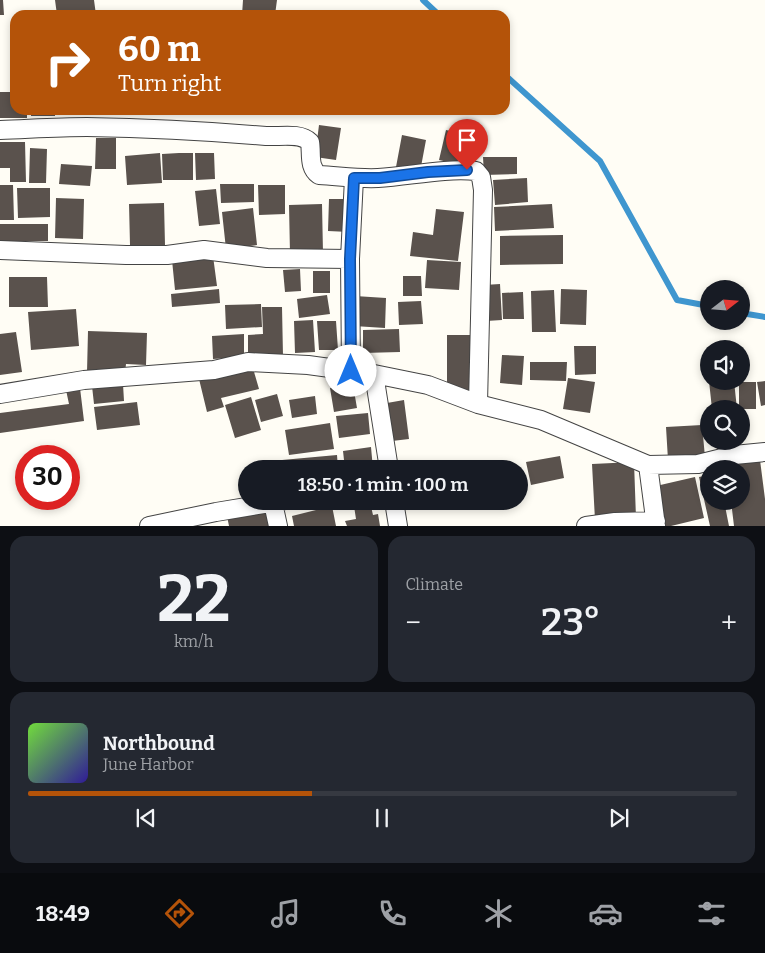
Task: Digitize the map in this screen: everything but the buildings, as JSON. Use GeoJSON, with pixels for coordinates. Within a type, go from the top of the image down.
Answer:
{"type":"FeatureCollection","features":[{"type":"Feature","properties":{"kind":"street"},"geometry":{"type":"LineString","coordinates":[[0,130],[86,127],[274,137],[294,136],[304,138],[310,142],[312,165],[319,175],[380,178],[428,172],[476,171],[481,177],[483,213],[478,404]]}},
{"type":"Feature","properties":{"kind":"street"},"geometry":{"type":"LineString","coordinates":[[351,371],[350,259],[354,178]]}},
{"type":"Feature","properties":{"kind":"street"},"geometry":{"type":"LineString","coordinates":[[0,250],[167,255],[204,250],[267,258],[350,259]]}},
{"type":"Feature","properties":{"kind":"street"},"geometry":{"type":"LineString","coordinates":[[0,394],[84,380],[214,370],[248,362],[308,365],[374,374],[428,385],[478,404],[541,420],[648,464],[698,464],[734,455],[764,457]]}},
{"type":"Feature","properties":{"kind":"street"},"geometry":{"type":"LineString","coordinates":[[374,374],[388,460]]}},
{"type":"Feature","properties":{"kind":"street"},"geometry":{"type":"LineString","coordinates":[[586,526],[615,522],[656,523],[648,464]]}},
{"type":"Feature","properties":{"kind":"street"},"geometry":{"type":"LineString","coordinates":[[149,526],[238,508]]}},
{"type":"Feature","properties":{"kind":"street"},"geometry":{"type":"LineString","coordinates":[[278,510],[278,526]]}},
{"type":"Feature","properties":{"kind":"street"},"geometry":{"type":"LineString","coordinates":[[395,510],[398,526]]}},
{"type":"Feature","properties":{"kind":"waterway"},"geometry":{"type":"LineString","coordinates":[[423,0],[434,10]]}},
{"type":"Feature","properties":{"kind":"waterway"},"geometry":{"type":"LineString","coordinates":[[510,80],[600,161],[677,300],[700,304]]}},
{"type":"Feature","properties":{"kind":"waterway"},"geometry":{"type":"LineString","coordinates":[[750,314],[765,317]]}},
{"type":"Feature","properties":{"kind":"route"},"geometry":{"type":"LineString","coordinates":[[351,371],[352,270],[350,259],[354,178],[380,178],[428,172],[467,170]]}}]}
